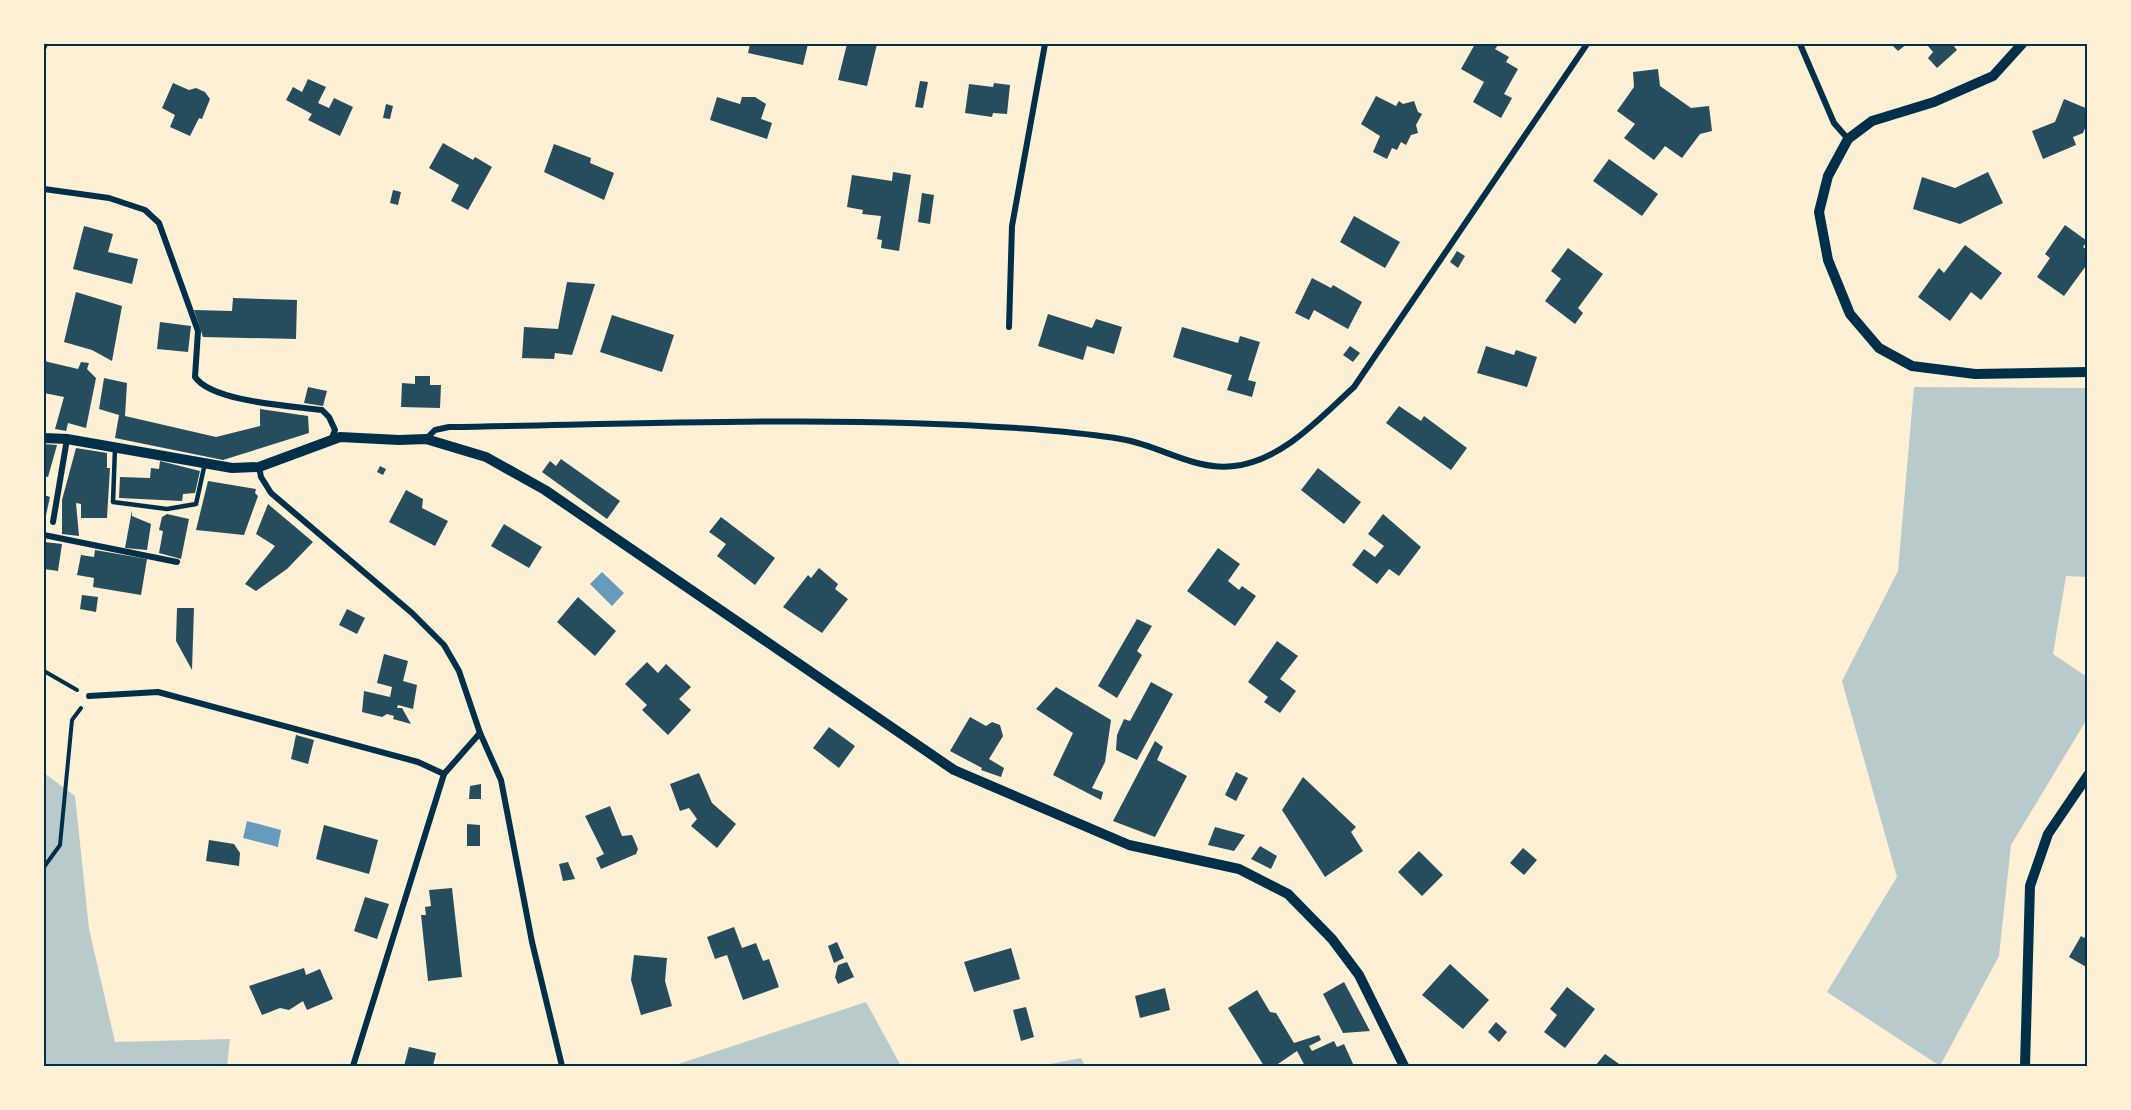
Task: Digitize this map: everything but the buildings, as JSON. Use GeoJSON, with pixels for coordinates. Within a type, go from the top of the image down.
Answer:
{"type":"FeatureCollection","features":[{"type":"Feature","properties":{"kind":"street"},"geometry":{"type":"LineString","coordinates":[[1009,327],[1012,226],[1045,44]]}},
{"type":"Feature","properties":{"kind":"street"},"geometry":{"type":"LineString","coordinates":[[426,438],[435,430],[449,427],[902,423],[1033,429],[1127,440],[1206,466],[1235,466],[1267,456],[1304,433],[1354,387],[1587,44]]}},
{"type":"Feature","properties":{"kind":"street"},"geometry":{"type":"LineString","coordinates":[[1800,44],[1834,123],[1848,139]]}},
{"type":"Feature","properties":{"kind":"street"},"geometry":{"type":"LineString","coordinates":[[2022,44],[1993,76],[1934,102],[1872,121],[1848,139],[1828,176],[1819,212],[1828,260],[1850,314],[1879,348],[1912,366],[1975,374],[2088,372]]}},
{"type":"Feature","properties":{"kind":"street"},"geometry":{"type":"LineString","coordinates":[[44,189],[109,198],[145,210],[159,223],[198,331],[195,377],[199,383],[220,394],[322,411],[329,417],[335,430],[331,440]]}},
{"type":"Feature","properties":{"kind":"street"},"geometry":{"type":"LineString","coordinates":[[44,438],[67,439],[232,468],[259,466],[340,437],[399,440],[426,438],[486,457],[545,490],[954,770],[1129,844],[1239,869],[1288,894],[1332,939],[1359,975],[1404,1066]]}},
{"type":"Feature","properties":{"kind":"street"},"geometry":{"type":"LineString","coordinates":[[53,522],[67,439]]}},
{"type":"Feature","properties":{"kind":"street"},"geometry":{"type":"LineString","coordinates":[[259,466],[261,477],[271,493],[412,613],[444,645],[459,670],[480,733],[501,780],[532,942],[562,1066]]}},
{"type":"Feature","properties":{"kind":"street"},"geometry":{"type":"LineString","coordinates":[[44,535],[177,562]]}},
{"type":"Feature","properties":{"kind":"street"},"geometry":{"type":"LineString","coordinates":[[89,696],[158,692],[418,762],[444,774]]}},
{"type":"Feature","properties":{"kind":"street"},"geometry":{"type":"LineString","coordinates":[[353,1066],[444,774],[480,733]]}},
{"type":"Feature","properties":{"kind":"street"},"geometry":{"type":"LineString","coordinates":[[2025,1066],[2030,886],[2048,834],[2088,775]]}},
{"type":"Feature","properties":{"kind":"lane"},"geometry":{"type":"LineString","coordinates":[[115,448],[113,502],[167,509],[196,504],[206,463]]}},
{"type":"Feature","properties":{"kind":"path"},"geometry":{"type":"LineString","coordinates":[[44,49],[46,44]]}},
{"type":"Feature","properties":{"kind":"path"},"geometry":{"type":"LineString","coordinates":[[44,672],[89,696],[72,720],[60,845],[44,867]]}},
{"type":"Feature","properties":{"kind":"shaded area"},"geometry":{"type":"Polygon","coordinates":[[[1914,387],[2088,388],[2087,577],[2066,576],[2053,654],[2087,677],[2087,719],[2011,845],[1999,956],[1940,1066],[1827,992],[1897,877],[1842,681],[1898,571],[1914,387]]]}},
{"type":"Feature","properties":{"kind":"shaded area"},"geometry":{"type":"Polygon","coordinates":[[[44,773],[75,796],[89,929],[115,1042],[230,1039],[227,1066],[44,1066],[44,773]]]}},
{"type":"Feature","properties":{"kind":"shaded area"},"geometry":{"type":"Polygon","coordinates":[[[866,1002],[901,1066],[672,1066],[866,1002]]]}},
{"type":"Feature","properties":{"kind":"shaded area"},"geometry":{"type":"Polygon","coordinates":[[[1081,1058],[1085,1066],[1040,1066],[1081,1058]]]}},
{"type":"Feature","properties":{"kind":"water"},"geometry":{"type":"Polygon","coordinates":[[[602,572],[624,593],[612,606],[590,584],[602,572]]]}},
{"type":"Feature","properties":{"kind":"water"},"geometry":{"type":"Polygon","coordinates":[[[247,821],[281,830],[278,847],[243,838],[247,821]]]}}]}
